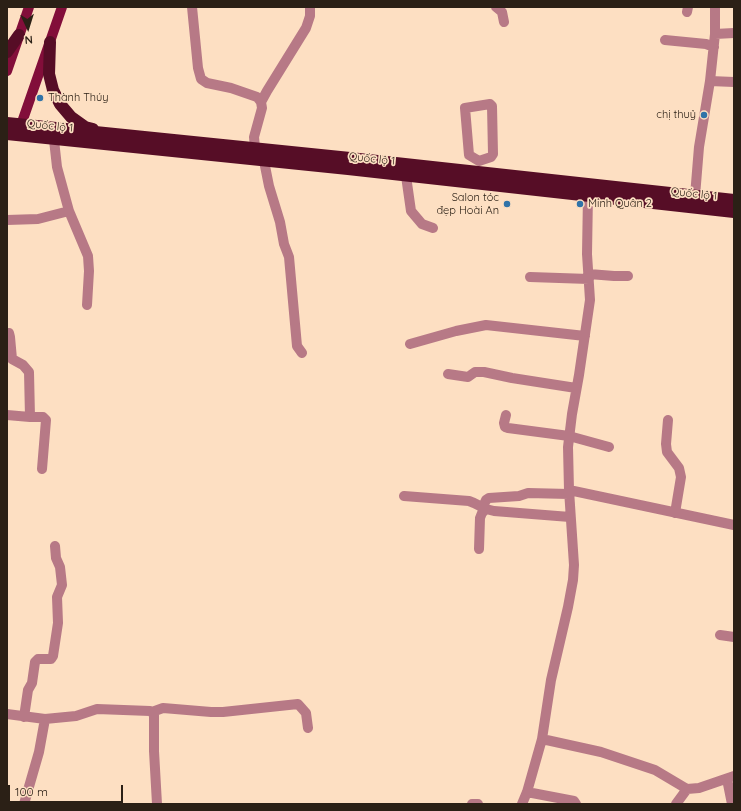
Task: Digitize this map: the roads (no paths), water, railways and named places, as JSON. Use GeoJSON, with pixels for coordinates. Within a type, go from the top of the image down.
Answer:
{"type":"FeatureCollection","features":[{"type":"Feature","properties":{"kind":"highway"},"geometry":{"type":"LineString","coordinates":[[7,52],[19,35]]}},
{"type":"Feature","properties":{"kind":"highway"},"geometry":{"type":"LineString","coordinates":[[50,42],[49,74],[52,90],[60,104],[71,117],[85,127],[110,134]]}},
{"type":"Feature","properties":{"kind":"highway","name":"Quốc lộ 1"},"geometry":{"type":"LineString","coordinates":[[7,123],[21,130],[54,140],[588,195],[734,212]]}},
{"type":"Feature","properties":{"kind":"highway","name":"Quốc lộ 1"},"geometry":{"type":"LineString","coordinates":[[7,134],[21,130],[110,134],[481,167],[734,200]]}},
{"type":"Feature","properties":{"kind":"main road"},"geometry":{"type":"LineString","coordinates":[[7,71],[29,7]]}},
{"type":"Feature","properties":{"kind":"main road"},"geometry":{"type":"LineString","coordinates":[[21,130],[62,7]]}},
{"type":"Feature","properties":{"kind":"street"},"geometry":{"type":"LineString","coordinates":[[192,7],[198,68],[201,79],[207,83],[231,88],[257,97],[261,102],[262,108],[254,137],[255,148]]}},
{"type":"Feature","properties":{"kind":"street"},"geometry":{"type":"LineString","coordinates":[[261,102],[266,91],[306,28],[310,16],[310,7]]}},
{"type":"Feature","properties":{"kind":"street"},"geometry":{"type":"LineString","coordinates":[[496,7],[502,12],[504,22]]}},
{"type":"Feature","properties":{"kind":"street"},"geometry":{"type":"LineString","coordinates":[[695,196],[698,147],[710,81],[714,47],[715,7]]}},
{"type":"Feature","properties":{"kind":"street"},"geometry":{"type":"LineString","coordinates":[[715,34],[734,33]]}},
{"type":"Feature","properties":{"kind":"street"},"geometry":{"type":"LineString","coordinates":[[665,40],[706,44],[714,47]]}},
{"type":"Feature","properties":{"kind":"street"},"geometry":{"type":"LineString","coordinates":[[710,81],[734,82]]}},
{"type":"Feature","properties":{"kind":"street"},"geometry":{"type":"LineString","coordinates":[[490,104],[492,106],[493,154],[481,167],[469,155],[465,108],[490,104]]}},
{"type":"Feature","properties":{"kind":"street"},"geometry":{"type":"LineString","coordinates":[[54,140],[57,167],[69,212],[88,256],[89,271],[87,305]]}},
{"type":"Feature","properties":{"kind":"street"},"geometry":{"type":"LineString","coordinates":[[264,161],[280,222],[284,244],[289,257],[297,346],[302,353]]}},
{"type":"Feature","properties":{"kind":"street"},"geometry":{"type":"LineString","coordinates":[[406,176],[411,211],[422,224],[433,228]]}},
{"type":"Feature","properties":{"kind":"street"},"geometry":{"type":"LineString","coordinates":[[522,804],[527,792],[542,739],[550,686],[573,580],[574,565],[569,492],[569,436],[590,300],[587,240],[588,195]]}},
{"type":"Feature","properties":{"kind":"street"},"geometry":{"type":"LineString","coordinates":[[7,220],[38,219],[69,212]]}},
{"type":"Feature","properties":{"kind":"street"},"geometry":{"type":"LineString","coordinates":[[530,276],[628,276]]}},
{"type":"Feature","properties":{"kind":"street"},"geometry":{"type":"LineString","coordinates":[[410,344],[456,331],[486,325],[585,336]]}},
{"type":"Feature","properties":{"kind":"street"},"geometry":{"type":"LineString","coordinates":[[7,333],[10,337],[12,359],[23,365],[29,372],[30,417]]}},
{"type":"Feature","properties":{"kind":"street"},"geometry":{"type":"LineString","coordinates":[[448,374],[468,377],[475,372],[484,372],[576,388]]}},
{"type":"Feature","properties":{"kind":"street"},"geometry":{"type":"LineString","coordinates":[[7,415],[43,417],[46,420],[42,469]]}},
{"type":"Feature","properties":{"kind":"street"},"geometry":{"type":"LineString","coordinates":[[506,415],[504,423],[505,427],[508,428],[569,436],[609,447]]}},
{"type":"Feature","properties":{"kind":"street"},"geometry":{"type":"LineString","coordinates":[[668,420],[666,444],[667,452],[679,468],[681,477],[675,513]]}},
{"type":"Feature","properties":{"kind":"street"},"geometry":{"type":"LineString","coordinates":[[479,549],[480,518],[486,500],[489,498],[519,496],[528,493],[569,492],[734,525]]}},
{"type":"Feature","properties":{"kind":"street"},"geometry":{"type":"LineString","coordinates":[[404,496],[469,501],[484,508],[499,512],[570,517]]}},
{"type":"Feature","properties":{"kind":"street"},"geometry":{"type":"LineString","coordinates":[[24,717],[28,690],[32,683],[35,662],[38,659],[51,659],[53,656],[58,623],[58,597],[62,585],[60,567],[56,558],[55,546]]}},
{"type":"Feature","properties":{"kind":"street"},"geometry":{"type":"LineString","coordinates":[[720,635],[734,636]]}},
{"type":"Feature","properties":{"kind":"street"},"geometry":{"type":"LineString","coordinates":[[7,714],[46,719],[76,716],[97,709],[141,710],[152,712],[160,708],[223,712],[298,704],[306,713],[308,728]]}},
{"type":"Feature","properties":{"kind":"street"},"geometry":{"type":"LineString","coordinates":[[152,712],[154,717],[156,804]]}},
{"type":"Feature","properties":{"kind":"street"},"geometry":{"type":"LineString","coordinates":[[24,804],[40,752],[46,719]]}},
{"type":"Feature","properties":{"kind":"street"},"geometry":{"type":"LineString","coordinates":[[542,739],[601,752],[654,770],[687,789],[699,788],[730,778],[732,804]]}},
{"type":"Feature","properties":{"kind":"street"},"geometry":{"type":"LineString","coordinates":[[676,804],[687,789]]}},
{"type":"Feature","properties":{"kind":"street"},"geometry":{"type":"LineString","coordinates":[[527,792],[574,801],[576,804]]}},
{"type":"Feature","properties":{"kind":"street"},"geometry":{"type":"LineString","coordinates":[[472,804],[478,804]]}},
{"type":"Feature","properties":{"kind":"place","name":"Thành Thúy"},"geometry":{"type":"Point","coordinates":[40,98]}},
{"type":"Feature","properties":{"kind":"place","name":"chị thuỷ"},"geometry":{"type":"Point","coordinates":[704,115]}},
{"type":"Feature","properties":{"kind":"place","name":"Salon tóc đẹp Hoài An"},"geometry":{"type":"Point","coordinates":[507,204]}},
{"type":"Feature","properties":{"kind":"place","name":"Minh Quân 2"},"geometry":{"type":"Point","coordinates":[580,204]}}]}
